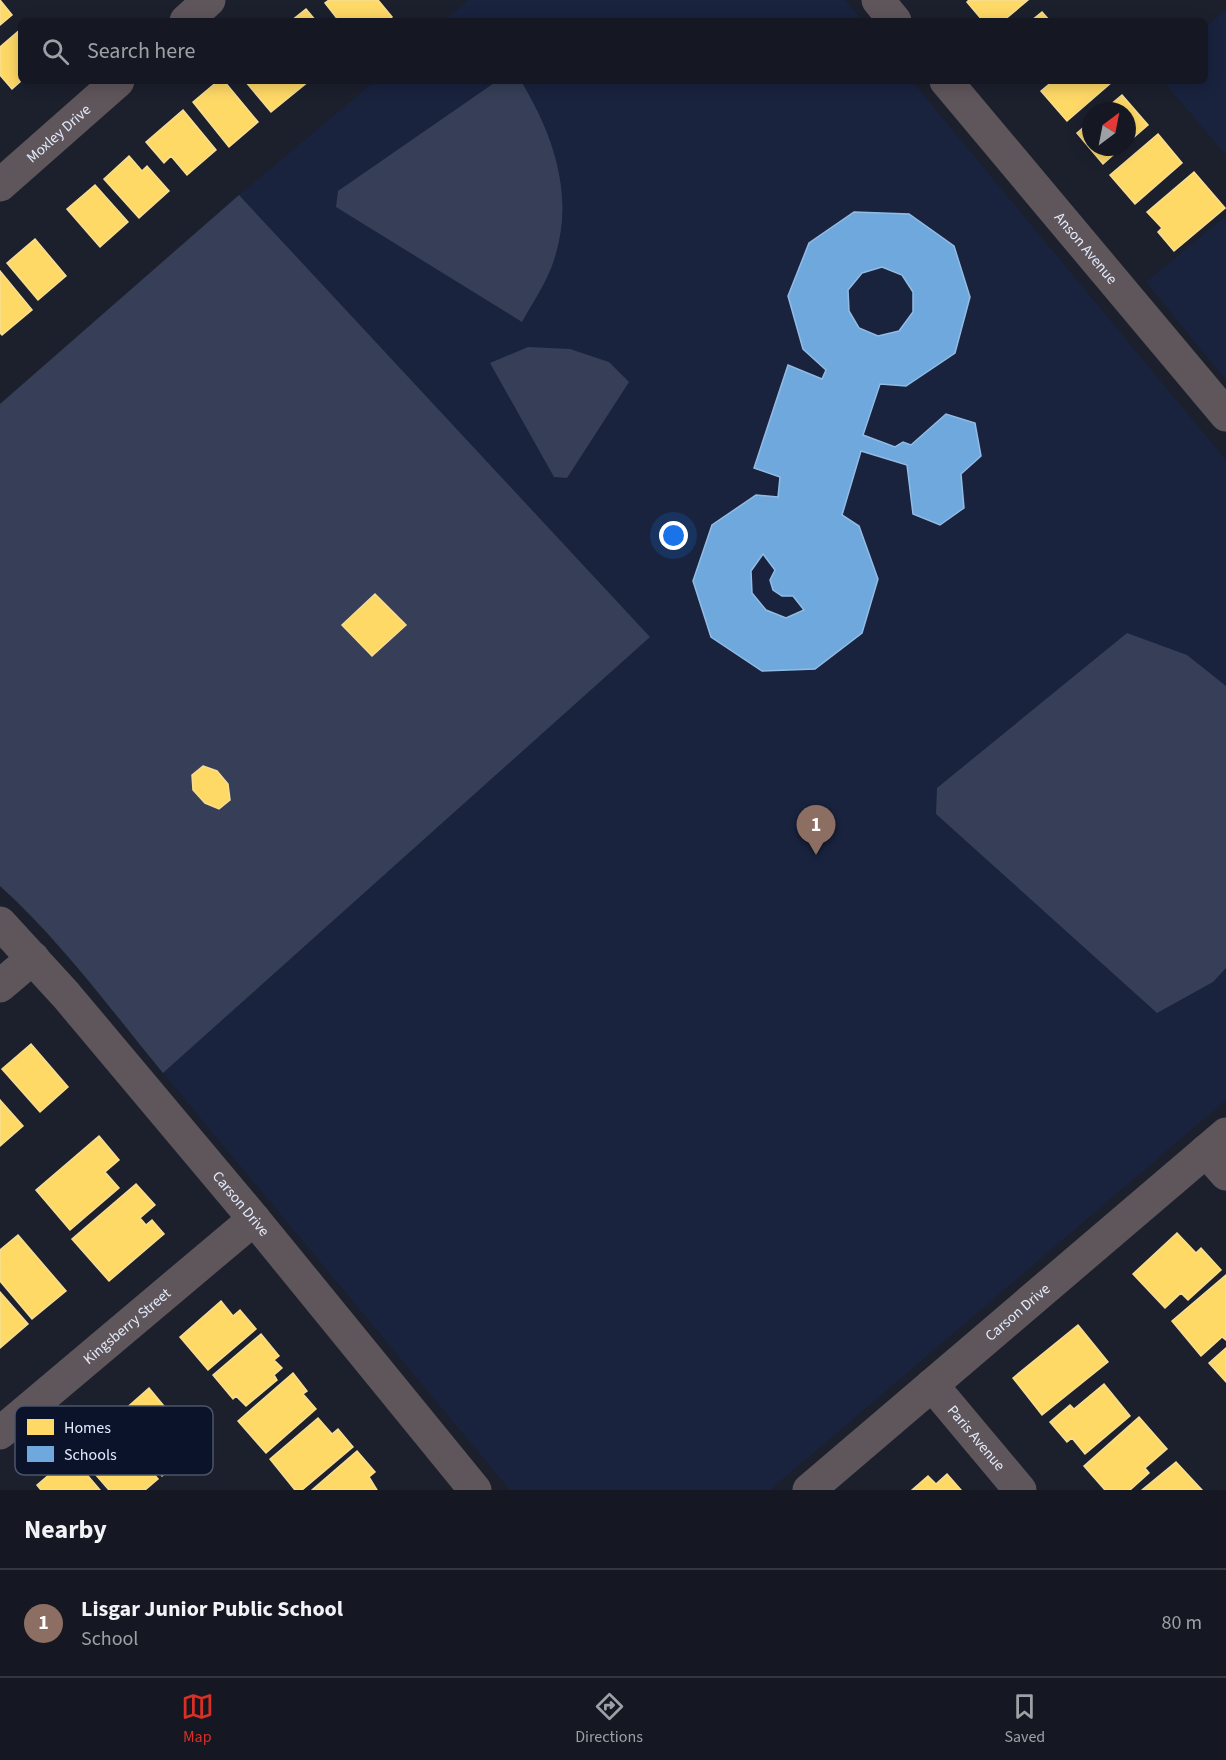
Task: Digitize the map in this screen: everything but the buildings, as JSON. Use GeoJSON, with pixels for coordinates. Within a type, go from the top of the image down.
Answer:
{"type":"FeatureCollection","features":[{"type":"Feature","properties":{"kind":"street"},"geometry":{"type":"LineString","coordinates":[[189,18],[209,0]]}},
{"type":"Feature","properties":{"kind":"street"},"geometry":{"type":"LineString","coordinates":[[878,0],[893,18]]}},
{"type":"Feature","properties":{"kind":"street","name":"Moxley Drive"},"geometry":{"type":"LineString","coordinates":[[2,180],[114,84]]}},
{"type":"Feature","properties":{"kind":"street","name":"Anson Avenue"},"geometry":{"type":"LineString","coordinates":[[949,84],[1226,416]]}},
{"type":"Feature","properties":{"kind":"street","name":"Carson Drive"},"geometry":{"type":"LineString","coordinates":[[0,923],[33,958],[254,1219],[465,1486]]}},
{"type":"Feature","properties":{"kind":"street"},"geometry":{"type":"LineString","coordinates":[[0,986],[33,958]]}},
{"type":"Feature","properties":{"kind":"street","name":"Carson Drive"},"geometry":{"type":"LineString","coordinates":[[809,1490],[932,1385],[1219,1153]]}},
{"type":"Feature","properties":{"kind":"street","name":"Kingsberry Street"},"geometry":{"type":"LineString","coordinates":[[32,1406],[254,1219]]}},
{"type":"Feature","properties":{"kind":"street","name":"Paris Avenue"},"geometry":{"type":"LineString","coordinates":[[932,1385],[1020,1490]]}},
{"type":"Feature","properties":{"kind":"street","name":"Kingsberry Street"},"geometry":{"type":"LineString","coordinates":[[0,1433],[15,1420]]}},
{"type":"Feature","properties":{"kind":"shaded area"},"geometry":{"type":"Polygon","coordinates":[[[468,0],[845,0],[860,18],[447,18],[468,0]]]}},
{"type":"Feature","properties":{"kind":"shaded area"},"geometry":{"type":"Polygon","coordinates":[[[1226,9],[1226,155],[1166,84],[1208,84],[1208,24],[1226,9]]]}},
{"type":"Feature","properties":{"kind":"shaded area"},"geometry":{"type":"Polygon","coordinates":[[[371,84],[914,84],[1226,460],[1226,1100],[770,1490],[510,1490],[163,1073],[649,637],[239,195],[371,84]]]}},
{"type":"Feature","properties":{"kind":"shaded area"},"geometry":{"type":"Polygon","coordinates":[[[493,84],[523,84],[543,123],[558,168],[562,213],[560,236],[554,260],[544,284],[522,322],[336,207],[338,191],[493,84]]]}},
{"type":"Feature","properties":{"kind":"shaded area"},"geometry":{"type":"Polygon","coordinates":[[[239,195],[650,637],[163,1073],[65,953],[0,886],[0,404],[239,195]]]}},
{"type":"Feature","properties":{"kind":"shaded area"},"geometry":{"type":"Polygon","coordinates":[[[1226,216],[1226,380],[1146,282],[1226,216]]]}},
{"type":"Feature","properties":{"kind":"shaded area"},"geometry":{"type":"Polygon","coordinates":[[[528,347],[570,349],[609,362],[629,382],[567,478],[554,477],[490,363],[528,347]]]}},
{"type":"Feature","properties":{"kind":"shaded area"},"geometry":{"type":"Polygon","coordinates":[[[1127,633],[1187,655],[1226,686],[1226,968],[1213,982],[1157,1013],[936,814],[937,788],[1127,633]]]}},
{"type":"Feature","properties":{"kind":"place","name":"Lisgar Junior Public School"},"geometry":{"type":"Point","coordinates":[816,855]}}]}
